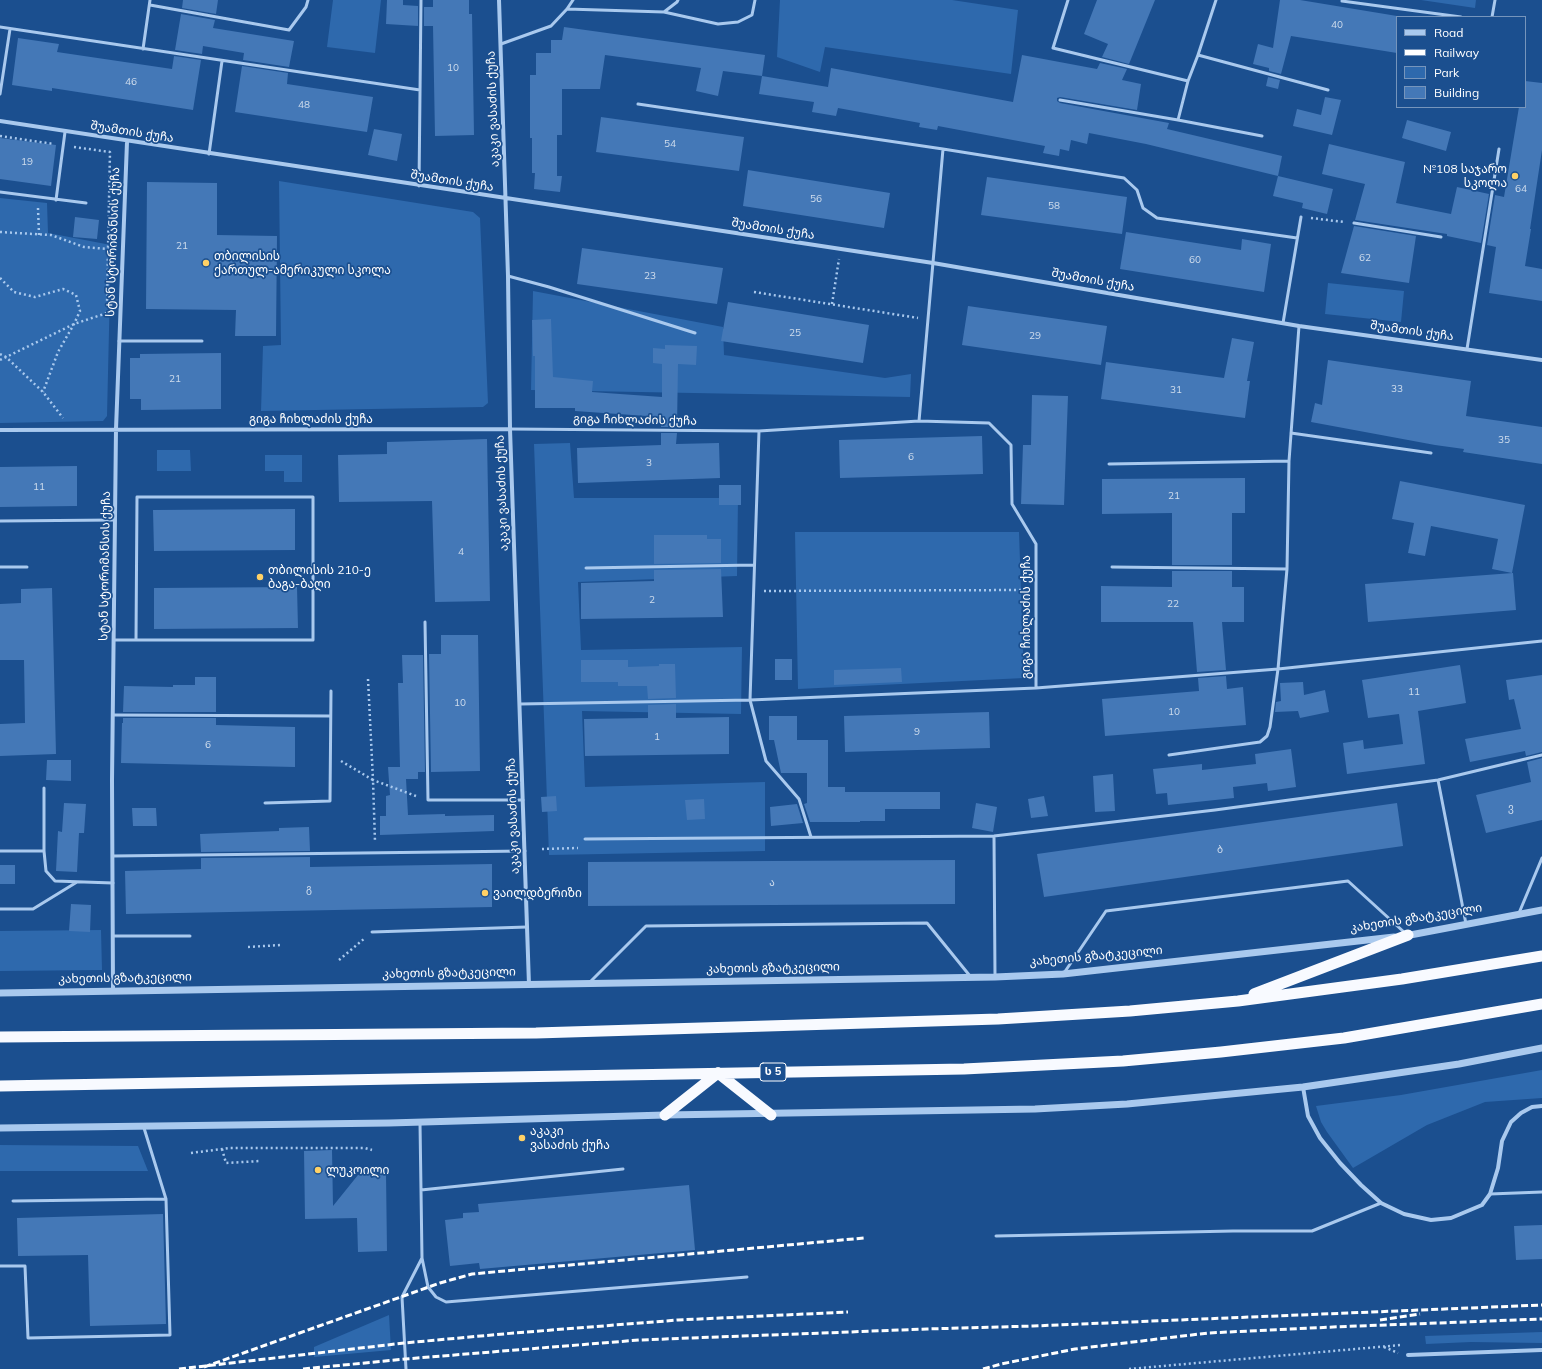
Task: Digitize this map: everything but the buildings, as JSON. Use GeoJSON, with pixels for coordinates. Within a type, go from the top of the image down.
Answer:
{"type":"FeatureCollection","features":[{"type":"Feature","properties":{"kind":"highway"},"geometry":{"type":"LineString","coordinates":[[1238,1000],[1408,935]]}},
{"type":"Feature","properties":{"kind":"highway"},"geometry":{"type":"LineString","coordinates":[[0,1036],[536,1033],[998,1019],[1130,1011],[1238,1000],[1394,980],[1542,956]]}},
{"type":"Feature","properties":{"kind":"highway","name":"ს 5"},"geometry":{"type":"LineString","coordinates":[[0,1086],[964,1069],[1130,1060],[1344,1038],[1451,1021],[1542,1004]]}},
{"type":"Feature","properties":{"kind":"highway"},"geometry":{"type":"LineString","coordinates":[[665,1115],[718,1073],[771,1115]]}},
{"type":"Feature","properties":{"kind":"street","name":"აკაკი ვასაძის ქუჩა"},"geometry":{"type":"LineString","coordinates":[[499,0],[508,276],[510,429],[529,984]]}},
{"type":"Feature","properties":{"kind":"street","name":"შუამთის ქუჩა"},"geometry":{"type":"LineString","coordinates":[[0,122],[933,263],[1299,326],[1542,360]]}},
{"type":"Feature","properties":{"kind":"street","name":"სტან სტორიმანსის ქუჩა"},"geometry":{"type":"LineString","coordinates":[[114,991],[113,715],[116,429],[127,142]]}},
{"type":"Feature","properties":{"kind":"street","name":"გიგა ჩიხლაძის ქუჩა"},"geometry":{"type":"LineString","coordinates":[[0,430],[510,429]]}},
{"type":"Feature","properties":{"kind":"street","name":"კახეთის გზატკეცილი"},"geometry":{"type":"LineString","coordinates":[[0,993],[971,978],[1063,974],[1408,935],[1542,910]]}},
{"type":"Feature","properties":{"kind":"street"},"geometry":{"type":"LineString","coordinates":[[0,1128],[143,1127],[665,1115],[771,1115],[1035,1109],[1127,1104],[1302,1087],[1459,1064],[1542,1048]]}},
{"type":"Feature","properties":{"kind":"street"},"geometry":{"type":"LineString","coordinates":[[1302,1087],[1308,1116],[1320,1138],[1361,1186],[1381,1203],[1404,1214],[1431,1220],[1451,1218],[1482,1205],[1490,1194],[1498,1168],[1502,1141],[1511,1122],[1521,1113],[1532,1107],[1542,1106]]}},
{"type":"Feature","properties":{"kind":"street"},"geometry":{"type":"LineString","coordinates":[[1408,1355],[1542,1350]]}},
{"type":"Feature","properties":{"kind":"lane"},"geometry":{"type":"LineString","coordinates":[[143,49],[150,0]]}},
{"type":"Feature","properties":{"kind":"lane"},"geometry":{"type":"LineString","coordinates":[[150,5],[289,30],[306,7],[308,0]]}},
{"type":"Feature","properties":{"kind":"lane"},"geometry":{"type":"LineString","coordinates":[[419,186],[421,0]]}},
{"type":"Feature","properties":{"kind":"lane"},"geometry":{"type":"LineString","coordinates":[[500,44],[551,26],[567,9],[573,0]]}},
{"type":"Feature","properties":{"kind":"lane"},"geometry":{"type":"LineString","coordinates":[[664,12],[678,0]]}},
{"type":"Feature","properties":{"kind":"lane"},"geometry":{"type":"LineString","coordinates":[[567,9],[664,12],[718,24],[738,22],[752,15],[755,0]]}},
{"type":"Feature","properties":{"kind":"lane"},"geometry":{"type":"LineString","coordinates":[[1068,0],[1053,48],[1188,81]]}},
{"type":"Feature","properties":{"kind":"lane"},"geometry":{"type":"LineString","coordinates":[[1178,120],[1188,81],[1216,0]]}},
{"type":"Feature","properties":{"kind":"lane"},"geometry":{"type":"LineString","coordinates":[[1492,16],[1495,0]]}},
{"type":"Feature","properties":{"kind":"lane"},"geometry":{"type":"LineString","coordinates":[[1342,1],[1454,16]]}},
{"type":"Feature","properties":{"kind":"lane"},"geometry":{"type":"LineString","coordinates":[[0,28],[420,90]]}},
{"type":"Feature","properties":{"kind":"lane"},"geometry":{"type":"LineString","coordinates":[[0,94],[10,29]]}},
{"type":"Feature","properties":{"kind":"lane"},"geometry":{"type":"LineString","coordinates":[[1198,55],[1328,90]]}},
{"type":"Feature","properties":{"kind":"lane"},"geometry":{"type":"LineString","coordinates":[[208,154],[222,61]]}},
{"type":"Feature","properties":{"kind":"lane"},"geometry":{"type":"LineString","coordinates":[[1060,100],[1262,136]]}},
{"type":"Feature","properties":{"kind":"lane"},"geometry":{"type":"LineString","coordinates":[[638,104],[943,149],[1124,178],[1137,190],[1143,208],[1157,218],[1297,238]]}},
{"type":"Feature","properties":{"kind":"lane"},"geometry":{"type":"LineString","coordinates":[[56,200],[65,132]]}},
{"type":"Feature","properties":{"kind":"lane"},"geometry":{"type":"LineString","coordinates":[[919,421],[943,149]]}},
{"type":"Feature","properties":{"kind":"lane"},"geometry":{"type":"LineString","coordinates":[[1467,349],[1500,149]]}},
{"type":"Feature","properties":{"kind":"lane"},"geometry":{"type":"LineString","coordinates":[[0,192],[86,204]]}},
{"type":"Feature","properties":{"kind":"lane"},"geometry":{"type":"LineString","coordinates":[[1283,323],[1301,217]]}},
{"type":"Feature","properties":{"kind":"lane"},"geometry":{"type":"LineString","coordinates":[[1354,223],[1441,237]]}},
{"type":"Feature","properties":{"kind":"lane"},"geometry":{"type":"LineString","coordinates":[[508,276],[549,287],[695,333]]}},
{"type":"Feature","properties":{"kind":"lane"},"geometry":{"type":"LineString","coordinates":[[1169,755],[1260,742],[1267,736],[1270,727],[1278,669],[1287,569],[1289,461],[1299,326]]}},
{"type":"Feature","properties":{"kind":"lane"},"geometry":{"type":"LineString","coordinates":[[119,341],[202,341]]}},
{"type":"Feature","properties":{"kind":"lane","name":"გიგა ჩიხლაძის ქუჩა"},"geometry":{"type":"LineString","coordinates":[[510,429],[759,431],[919,421],[990,423],[1011,445],[1012,504],[1036,544],[1036,688]]}},
{"type":"Feature","properties":{"kind":"lane"},"geometry":{"type":"LineString","coordinates":[[759,431],[750,700],[766,761],[799,799],[811,837]]}},
{"type":"Feature","properties":{"kind":"lane"},"geometry":{"type":"LineString","coordinates":[[1291,433],[1431,454]]}},
{"type":"Feature","properties":{"kind":"lane"},"geometry":{"type":"LineString","coordinates":[[1110,464],[1289,461]]}},
{"type":"Feature","properties":{"kind":"lane"},"geometry":{"type":"LineString","coordinates":[[114,640],[136,640],[313,640],[313,497],[137,497],[136,640]]}},
{"type":"Feature","properties":{"kind":"lane"},"geometry":{"type":"LineString","coordinates":[[0,521],[115,520]]}},
{"type":"Feature","properties":{"kind":"lane"},"geometry":{"type":"LineString","coordinates":[[586,568],[754,565]]}},
{"type":"Feature","properties":{"kind":"lane"},"geometry":{"type":"LineString","coordinates":[[0,567],[27,567]]}},
{"type":"Feature","properties":{"kind":"lane"},"geometry":{"type":"LineString","coordinates":[[1112,567],[1287,569]]}},
{"type":"Feature","properties":{"kind":"lane"},"geometry":{"type":"LineString","coordinates":[[425,622],[428,800],[523,800]]}},
{"type":"Feature","properties":{"kind":"lane"},"geometry":{"type":"LineString","coordinates":[[520,704],[750,700],[1036,688],[1278,669],[1542,641]]}},
{"type":"Feature","properties":{"kind":"lane"},"geometry":{"type":"LineString","coordinates":[[265,803],[330,801],[330,691]]}},
{"type":"Feature","properties":{"kind":"lane"},"geometry":{"type":"LineString","coordinates":[[113,715],[330,716]]}},
{"type":"Feature","properties":{"kind":"lane"},"geometry":{"type":"LineString","coordinates":[[585,839],[994,836],[1215,810],[1438,780],[1542,755]]}},
{"type":"Feature","properties":{"kind":"lane"},"geometry":{"type":"LineString","coordinates":[[1438,780],[1466,924]]}},
{"type":"Feature","properties":{"kind":"lane"},"geometry":{"type":"LineString","coordinates":[[44,788],[44,850],[46,871],[55,881],[113,882]]}},
{"type":"Feature","properties":{"kind":"lane"},"geometry":{"type":"LineString","coordinates":[[994,836],[995,977]]}},
{"type":"Feature","properties":{"kind":"lane"},"geometry":{"type":"LineString","coordinates":[[0,850],[44,850]]}},
{"type":"Feature","properties":{"kind":"lane"},"geometry":{"type":"LineString","coordinates":[[113,856],[524,851]]}},
{"type":"Feature","properties":{"kind":"lane"},"geometry":{"type":"LineString","coordinates":[[1519,915],[1542,858]]}},
{"type":"Feature","properties":{"kind":"lane"},"geometry":{"type":"LineString","coordinates":[[1063,974],[1106,911],[1348,881],[1408,935]]}},
{"type":"Feature","properties":{"kind":"lane"},"geometry":{"type":"LineString","coordinates":[[0,909],[33,909],[77,882]]}},
{"type":"Feature","properties":{"kind":"lane"},"geometry":{"type":"LineString","coordinates":[[589,984],[646,926],[926,923],[971,978]]}},
{"type":"Feature","properties":{"kind":"lane"},"geometry":{"type":"LineString","coordinates":[[372,932],[527,927]]}},
{"type":"Feature","properties":{"kind":"lane"},"geometry":{"type":"LineString","coordinates":[[113,936],[190,936]]}},
{"type":"Feature","properties":{"kind":"lane"},"geometry":{"type":"LineString","coordinates":[[420,1121],[422,1258],[428,1287],[436,1297],[446,1302],[747,1277]]}},
{"type":"Feature","properties":{"kind":"lane"},"geometry":{"type":"LineString","coordinates":[[0,1266],[24,1266],[28,1338],[170,1335],[166,1198],[143,1127]]}},
{"type":"Feature","properties":{"kind":"lane"},"geometry":{"type":"LineString","coordinates":[[421,1190],[622,1169]]}},
{"type":"Feature","properties":{"kind":"lane"},"geometry":{"type":"LineString","coordinates":[[1490,1194],[1542,1192]]}},
{"type":"Feature","properties":{"kind":"lane"},"geometry":{"type":"LineString","coordinates":[[13,1200],[166,1198]]}},
{"type":"Feature","properties":{"kind":"lane"},"geometry":{"type":"LineString","coordinates":[[996,1236],[1233,1231],[1312,1231],[1381,1203]]}},
{"type":"Feature","properties":{"kind":"lane"},"geometry":{"type":"LineString","coordinates":[[406,1369],[402,1297],[422,1258]]}},
{"type":"Feature","properties":{"kind":"path"},"geometry":{"type":"LineString","coordinates":[[0,136],[110,152],[107,320]]}},
{"type":"Feature","properties":{"kind":"path"},"geometry":{"type":"LineString","coordinates":[[38,235],[37,212],[39,197]]}},
{"type":"Feature","properties":{"kind":"path"},"geometry":{"type":"LineString","coordinates":[[1301,217],[1354,223]]}},
{"type":"Feature","properties":{"kind":"path"},"geometry":{"type":"LineString","coordinates":[[0,232],[51,235],[84,247],[108,249]]}},
{"type":"Feature","properties":{"kind":"path"},"geometry":{"type":"LineString","coordinates":[[832,304],[840,250]]}},
{"type":"Feature","properties":{"kind":"path"},"geometry":{"type":"LineString","coordinates":[[0,278],[14,292],[35,297],[63,289],[76,295],[80,311],[58,352],[43,392]]}},
{"type":"Feature","properties":{"kind":"path"},"geometry":{"type":"LineString","coordinates":[[754,292],[928,320]]}},
{"type":"Feature","properties":{"kind":"path"},"geometry":{"type":"LineString","coordinates":[[0,360],[74,324],[107,313]]}},
{"type":"Feature","properties":{"kind":"path"},"geometry":{"type":"LineString","coordinates":[[0,354],[6,357],[43,392],[64,419],[56,419]]}},
{"type":"Feature","properties":{"kind":"path"},"geometry":{"type":"LineString","coordinates":[[753,591],[1036,590]]}},
{"type":"Feature","properties":{"kind":"path"},"geometry":{"type":"LineString","coordinates":[[368,679],[376,853]]}},
{"type":"Feature","properties":{"kind":"path"},"geometry":{"type":"LineString","coordinates":[[330,755],[373,780],[428,800]]}},
{"type":"Feature","properties":{"kind":"path"},"geometry":{"type":"LineString","coordinates":[[542,849],[581,848],[585,839]]}},
{"type":"Feature","properties":{"kind":"path"},"geometry":{"type":"LineString","coordinates":[[339,960],[372,932]]}},
{"type":"Feature","properties":{"kind":"path"},"geometry":{"type":"LineString","coordinates":[[248,947],[280,945]]}},
{"type":"Feature","properties":{"kind":"path"},"geometry":{"type":"LineString","coordinates":[[191,1153],[222,1149],[365,1148],[372,1150]]}},
{"type":"Feature","properties":{"kind":"path"},"geometry":{"type":"LineString","coordinates":[[222,1149],[226,1163],[260,1161]]}},
{"type":"Feature","properties":{"kind":"path"},"geometry":{"type":"LineString","coordinates":[[1129,1369],[1406,1344]]}},
{"type":"Feature","properties":{"kind":"green space"},"geometry":{"type":"Polygon","coordinates":[[[333,0],[381,0],[375,53],[327,47],[333,0]]]}},
{"type":"Feature","properties":{"kind":"green space"},"geometry":{"type":"Polygon","coordinates":[[[780,0],[952,0],[1018,10],[1011,74],[825,47],[820,72],[777,57],[780,0]]]}},
{"type":"Feature","properties":{"kind":"green space"},"geometry":{"type":"Polygon","coordinates":[[[1421,0],[1476,0],[1475,8],[1421,0]]]}},
{"type":"Feature","properties":{"kind":"green space"},"geometry":{"type":"Polygon","coordinates":[[[279,181],[473,212],[480,218],[488,403],[483,407],[261,411],[263,346],[281,345],[279,181]]]}},
{"type":"Feature","properties":{"kind":"green space"},"geometry":{"type":"Polygon","coordinates":[[[0,198],[47,203],[48,233],[111,245],[107,416],[103,421],[0,423],[0,198]]]}},
{"type":"Feature","properties":{"kind":"green space"},"geometry":{"type":"Polygon","coordinates":[[[1328,283],[1404,291],[1401,322],[1325,314],[1328,283]]]}},
{"type":"Feature","properties":{"kind":"green space"},"geometry":{"type":"Polygon","coordinates":[[[533,291],[723,327],[724,355],[885,378],[911,374],[910,397],[531,390],[533,291]]]}},
{"type":"Feature","properties":{"kind":"green space"},"geometry":{"type":"Polygon","coordinates":[[[570,443],[574,498],[738,498],[737,576],[578,582],[581,650],[742,647],[741,714],[582,711],[585,787],[765,782],[765,851],[549,855],[534,444],[570,443]]]}},
{"type":"Feature","properties":{"kind":"green space"},"geometry":{"type":"Polygon","coordinates":[[[157,450],[190,450],[191,471],[157,471],[157,450]]]}},
{"type":"Feature","properties":{"kind":"green space"},"geometry":{"type":"Polygon","coordinates":[[[265,455],[302,455],[302,482],[284,482],[284,471],[265,471],[265,455]]]}},
{"type":"Feature","properties":{"kind":"green space"},"geometry":{"type":"Polygon","coordinates":[[[795,532],[1019,532],[1024,678],[798,689],[795,532]]]}},
{"type":"Feature","properties":{"kind":"green space"},"geometry":{"type":"Polygon","coordinates":[[[101,930],[102,970],[0,971],[0,931],[101,930]]]}},
{"type":"Feature","properties":{"kind":"green space"},"geometry":{"type":"Polygon","coordinates":[[[1542,1070],[1542,1098],[1485,1102],[1427,1125],[1353,1168],[1321,1122],[1316,1106],[1401,1095],[1542,1070]]]}},
{"type":"Feature","properties":{"kind":"green space"},"geometry":{"type":"Polygon","coordinates":[[[0,1145],[138,1146],[148,1171],[0,1171],[0,1145]]]}},
{"type":"Feature","properties":{"kind":"green space"},"geometry":{"type":"Polygon","coordinates":[[[389,1315],[391,1350],[314,1357],[314,1347],[389,1315]]]}},
{"type":"Feature","properties":{"kind":"green space"},"geometry":{"type":"Polygon","coordinates":[[[1542,1332],[1542,1343],[1471,1342],[1426,1344],[1425,1336],[1542,1332]]]}},
{"type":"Feature","properties":{"kind":"railway"},"geometry":{"type":"LineString","coordinates":[[204,1367],[440,1283],[472,1274],[864,1238]]}},
{"type":"Feature","properties":{"kind":"railway"},"geometry":{"type":"LineString","coordinates":[[303,1369],[639,1340],[1033,1326],[1542,1305]]}},
{"type":"Feature","properties":{"kind":"railway"},"geometry":{"type":"LineString","coordinates":[[179,1369],[404,1343],[514,1333],[678,1320],[848,1312]]}},
{"type":"Feature","properties":{"kind":"railway"},"geometry":{"type":"LineString","coordinates":[[1380,1320],[1420,1314]]}},
{"type":"Feature","properties":{"kind":"railway"},"geometry":{"type":"LineString","coordinates":[[983,1369],[1075,1349],[1208,1333],[1542,1319]]}},
{"type":"Feature","properties":{"kind":"place","name":"№108 საჯარო სკოლა"},"geometry":{"type":"Point","coordinates":[1515,176]}},
{"type":"Feature","properties":{"kind":"place","name":"თბილისის ქართულ-ამერიკული სკოლა"},"geometry":{"type":"Point","coordinates":[206,263]}},
{"type":"Feature","properties":{"kind":"place","name":"თბილისის 210-ე ბაგა-ბაღი"},"geometry":{"type":"Point","coordinates":[260,577]}},
{"type":"Feature","properties":{"kind":"place","name":"ვაილდბერიზი"},"geometry":{"type":"Point","coordinates":[485,893]}},
{"type":"Feature","properties":{"kind":"place","name":"აკაკი ვასაძის ქუჩა"},"geometry":{"type":"Point","coordinates":[522,1138]}},
{"type":"Feature","properties":{"kind":"place","name":"ლუკოილი"},"geometry":{"type":"Point","coordinates":[318,1170]}}]}
